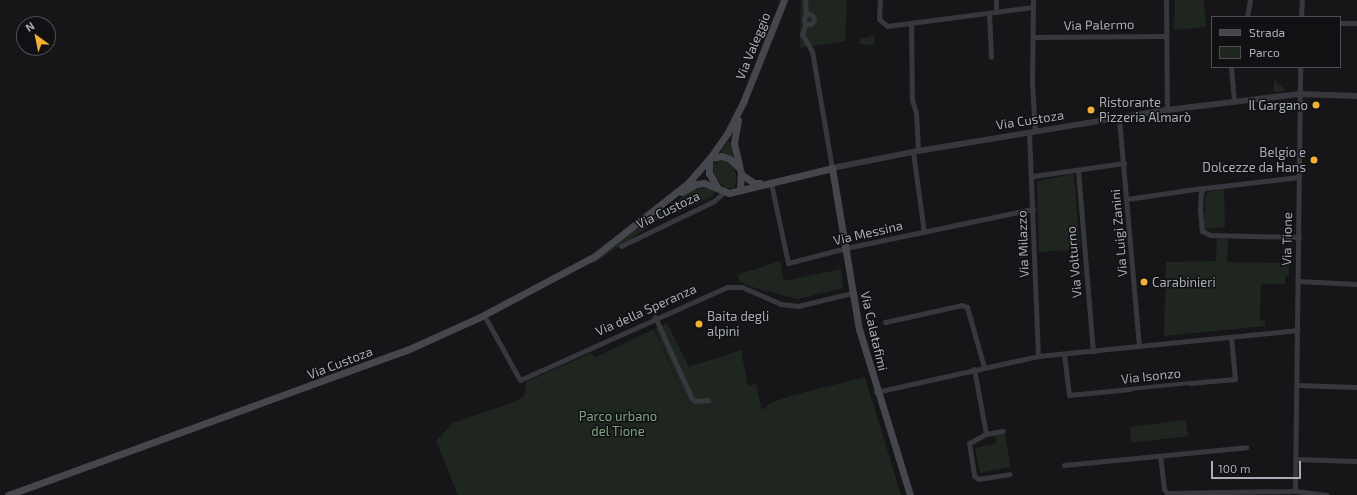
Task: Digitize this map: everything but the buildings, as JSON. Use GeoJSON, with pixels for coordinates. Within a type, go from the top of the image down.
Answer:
{"type":"FeatureCollection","features":[{"type":"Feature","properties":{"kind":"main road","name":"Via Valeggio"},"geometry":{"type":"LineString","coordinates":[[744,100],[784,0]]}},
{"type":"Feature","properties":{"kind":"main road","name":"Via Custoza"},"geometry":{"type":"LineString","coordinates":[[8,495],[321,383],[439,336],[578,267],[600,253],[688,183],[710,158],[727,134],[744,100]]}},
{"type":"Feature","properties":{"kind":"main road"},"geometry":{"type":"LineString","coordinates":[[740,190],[740,171],[734,131],[744,100]]}},
{"type":"Feature","properties":{"kind":"main road"},"geometry":{"type":"LineString","coordinates":[[710,158],[721,156],[730,159],[740,171],[754,183],[769,183]]}},
{"type":"Feature","properties":{"kind":"main road","name":"Via Custoza"},"geometry":{"type":"LineString","coordinates":[[710,158],[709,172],[717,187],[724,192],[740,190],[832,168]]}},
{"type":"Feature","properties":{"kind":"main road","name":"Via Calatafimi"},"geometry":{"type":"LineString","coordinates":[[832,168],[859,329],[876,392],[910,495]]}},
{"type":"Feature","properties":{"kind":"main road","name":"Via Custoza"},"geometry":{"type":"LineString","coordinates":[[658,207],[696,184],[717,187]]}},
{"type":"Feature","properties":{"kind":"street"},"geometry":{"type":"LineString","coordinates":[[805,0],[806,23],[802,34],[812,51],[832,168]]}},
{"type":"Feature","properties":{"kind":"street"},"geometry":{"type":"LineString","coordinates":[[880,0],[879,16],[883,24],[911,23],[1033,7]]}},
{"type":"Feature","properties":{"kind":"street"},"geometry":{"type":"LineString","coordinates":[[996,0],[996,12]]}},
{"type":"Feature","properties":{"kind":"street","name":"Via Milazzo"},"geometry":{"type":"LineString","coordinates":[[1033,0],[1032,176],[1038,356]]}},
{"type":"Feature","properties":{"kind":"street"},"geometry":{"type":"LineString","coordinates":[[1166,0],[1167,110]]}},
{"type":"Feature","properties":{"kind":"street"},"geometry":{"type":"LineString","coordinates":[[1247,16],[1250,0]]}},
{"type":"Feature","properties":{"kind":"street"},"geometry":{"type":"LineString","coordinates":[[1301,16],[1302,0]]}},
{"type":"Feature","properties":{"kind":"street"},"geometry":{"type":"LineString","coordinates":[[989,13],[991,57]]}},
{"type":"Feature","properties":{"kind":"street"},"geometry":{"type":"LineString","coordinates":[[806,15],[811,15],[814,20],[810,24],[806,23]]}},
{"type":"Feature","properties":{"kind":"street"},"geometry":{"type":"LineString","coordinates":[[911,23],[912,100],[916,112],[916,152],[924,232]]}},
{"type":"Feature","properties":{"kind":"street"},"geometry":{"type":"LineString","coordinates":[[1341,23],[1357,23]]}},
{"type":"Feature","properties":{"kind":"street","name":"Via Palermo"},"geometry":{"type":"LineString","coordinates":[[1032,37],[1166,36]]}},
{"type":"Feature","properties":{"kind":"street"},"geometry":{"type":"LineString","coordinates":[[1231,68],[1234,101]]}},
{"type":"Feature","properties":{"kind":"street","name":"Via Tione"},"geometry":{"type":"LineString","coordinates":[[1295,492],[1300,68]]}},
{"type":"Feature","properties":{"kind":"street","name":"Via Custoza"},"geometry":{"type":"LineString","coordinates":[[832,168],[1032,131],[1167,110],[1300,94],[1357,96]]}},
{"type":"Feature","properties":{"kind":"street","name":"Via Luigi Zanini"},"geometry":{"type":"LineString","coordinates":[[1119,118],[1139,346]]}},
{"type":"Feature","properties":{"kind":"street"},"geometry":{"type":"LineString","coordinates":[[1032,176],[1124,163]]}},
{"type":"Feature","properties":{"kind":"street","name":"Via Volturno"},"geometry":{"type":"LineString","coordinates":[[1078,170],[1093,351]]}},
{"type":"Feature","properties":{"kind":"street"},"geometry":{"type":"LineString","coordinates":[[1127,199],[1202,188],[1299,177]]}},
{"type":"Feature","properties":{"kind":"street","name":"Via Messina"},"geometry":{"type":"LineString","coordinates":[[769,183],[788,263],[846,248],[1033,209]]}},
{"type":"Feature","properties":{"kind":"street"},"geometry":{"type":"LineString","coordinates":[[1202,188],[1200,227],[1205,233],[1299,237]]}},
{"type":"Feature","properties":{"kind":"street","name":"Via Custoza"},"geometry":{"type":"LineString","coordinates":[[621,246],[714,201],[724,192]]}},
{"type":"Feature","properties":{"kind":"street"},"geometry":{"type":"LineString","coordinates":[[1298,281],[1357,284]]}},
{"type":"Feature","properties":{"kind":"street","name":"Via della Speranza"},"geometry":{"type":"LineString","coordinates":[[486,319],[520,380],[727,286],[742,287],[781,304],[798,306],[852,293]]}},
{"type":"Feature","properties":{"kind":"street"},"geometry":{"type":"LineString","coordinates":[[885,322],[962,305],[967,307],[984,367]]}},
{"type":"Feature","properties":{"kind":"street"},"geometry":{"type":"LineString","coordinates":[[656,317],[684,377],[691,397],[695,402],[708,400]]}},
{"type":"Feature","properties":{"kind":"street"},"geometry":{"type":"LineString","coordinates":[[876,392],[1038,356],[1298,330]]}},
{"type":"Feature","properties":{"kind":"street","name":"Via Isonzo"},"geometry":{"type":"LineString","coordinates":[[1064,354],[1069,395],[1235,379],[1231,337]]}},
{"type":"Feature","properties":{"kind":"street"},"geometry":{"type":"LineString","coordinates":[[974,369],[986,434]]}},
{"type":"Feature","properties":{"kind":"street"},"geometry":{"type":"LineString","coordinates":[[1297,385],[1357,387]]}},
{"type":"Feature","properties":{"kind":"street"},"geometry":{"type":"LineString","coordinates":[[1002,431],[986,434],[971,441],[968,446],[975,479],[1010,474]]}},
{"type":"Feature","properties":{"kind":"street"},"geometry":{"type":"LineString","coordinates":[[1064,465],[1246,448]]}},
{"type":"Feature","properties":{"kind":"street"},"geometry":{"type":"LineString","coordinates":[[1160,456],[1164,489],[1167,493],[1295,492],[1327,495]]}},
{"type":"Feature","properties":{"kind":"street"},"geometry":{"type":"LineString","coordinates":[[1296,459],[1357,461]]}},
{"type":"Feature","properties":{"kind":"green space"},"geometry":{"type":"Polygon","coordinates":[[[801,0],[847,0],[845,41],[800,48],[801,0]]]}},
{"type":"Feature","properties":{"kind":"green space"},"geometry":{"type":"Polygon","coordinates":[[[1175,0],[1204,0],[1206,27],[1174,30],[1175,0]]]}},
{"type":"Feature","properties":{"kind":"green space"},"geometry":{"type":"Polygon","coordinates":[[[875,35],[874,45],[860,44],[860,39],[875,35]]]}},
{"type":"Feature","properties":{"kind":"green space"},"geometry":{"type":"Polygon","coordinates":[[[1274,79],[1286,91],[1274,92],[1274,79]]]}},
{"type":"Feature","properties":{"kind":"green space"},"geometry":{"type":"Polygon","coordinates":[[[729,140],[734,155],[732,157],[722,153],[722,150],[729,140]]]}},
{"type":"Feature","properties":{"kind":"green space"},"geometry":{"type":"Polygon","coordinates":[[[719,159],[730,164],[734,169],[737,178],[734,188],[726,188],[715,177],[713,165],[719,159]]]}},
{"type":"Feature","properties":{"kind":"green space"},"geometry":{"type":"Polygon","coordinates":[[[1074,174],[1080,249],[1039,252],[1037,181],[1074,174]]]}},
{"type":"Feature","properties":{"kind":"green space"},"geometry":{"type":"Polygon","coordinates":[[[707,188],[715,191],[714,196],[657,221],[593,264],[592,262],[621,240],[694,189],[707,188]]]}},
{"type":"Feature","properties":{"kind":"green space"},"geometry":{"type":"Polygon","coordinates":[[[1224,189],[1225,227],[1207,229],[1204,226],[1205,196],[1208,192],[1224,189]]]}},
{"type":"Feature","properties":{"kind":"green space"},"geometry":{"type":"Polygon","coordinates":[[[1217,239],[1228,239],[1227,262],[1289,263],[1289,276],[1285,276],[1285,284],[1261,284],[1260,321],[1265,320],[1265,326],[1164,336],[1166,262],[1216,261],[1217,239]]]}},
{"type":"Feature","properties":{"kind":"green space"},"geometry":{"type":"Polygon","coordinates":[[[780,261],[784,281],[841,269],[843,288],[798,299],[758,289],[740,282],[737,275],[780,261]]]}},
{"type":"Feature","properties":{"kind":"green space","name":"Parco urbano del Tione"},"geometry":{"type":"Polygon","coordinates":[[[667,323],[689,367],[741,350],[748,386],[756,384],[762,410],[756,415],[771,403],[790,396],[865,377],[901,495],[458,495],[436,441],[453,423],[514,402],[524,396],[526,382],[591,353],[596,357],[654,329],[702,437],[655,329],[667,323]]]}},
{"type":"Feature","properties":{"kind":"green space"},"geometry":{"type":"Polygon","coordinates":[[[1186,420],[1188,436],[1131,443],[1129,427],[1186,420]]]}},
{"type":"Feature","properties":{"kind":"green space"},"geometry":{"type":"Polygon","coordinates":[[[1005,434],[1011,467],[980,473],[975,448],[996,444],[995,436],[1005,434]]]}},
{"type":"Feature","properties":{"kind":"place","name":"Il Gargano"},"geometry":{"type":"Point","coordinates":[1316,105]}},
{"type":"Feature","properties":{"kind":"place","name":"Ristorante Pizzeria Almarò"},"geometry":{"type":"Point","coordinates":[1091,110]}},
{"type":"Feature","properties":{"kind":"place","name":"Belgio e Dolcezze da Hans"},"geometry":{"type":"Point","coordinates":[1314,160]}},
{"type":"Feature","properties":{"kind":"place","name":"Carabinieri"},"geometry":{"type":"Point","coordinates":[1144,282]}},
{"type":"Feature","properties":{"kind":"place","name":"Baita degli alpini"},"geometry":{"type":"Point","coordinates":[699,324]}}]}
